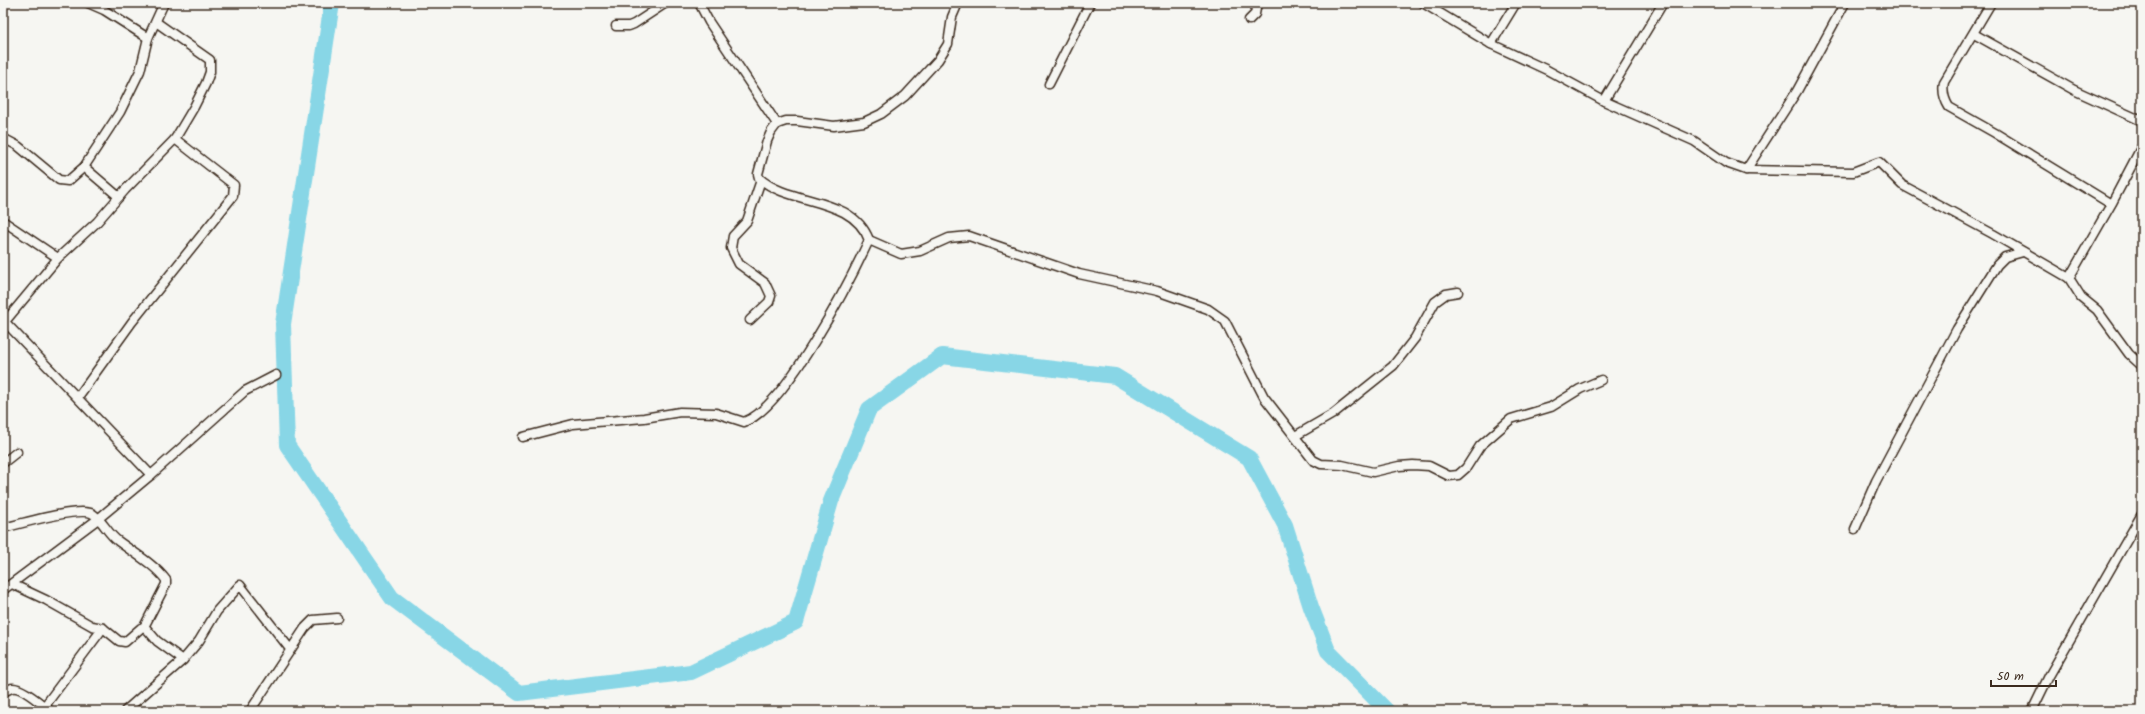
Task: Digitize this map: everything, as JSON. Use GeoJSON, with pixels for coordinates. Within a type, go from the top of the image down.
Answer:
{"type":"FeatureCollection","features":[{"type":"Feature","properties":{"kind":"street"},"geometry":{"type":"LineString","coordinates":[[88,3],[104,10],[148,38]]}},
{"type":"Feature","properties":{"kind":"street"},"geometry":{"type":"LineString","coordinates":[[3,138],[18,146],[60,180],[68,181],[84,167],[120,112],[140,71],[148,38],[164,3]]}},
{"type":"Feature","properties":{"kind":"street"},"geometry":{"type":"LineString","coordinates":[[616,26],[629,26],[634,24],[666,3]]}},
{"type":"Feature","properties":{"kind":"street"},"geometry":{"type":"LineString","coordinates":[[699,3],[709,22],[777,124]]}},
{"type":"Feature","properties":{"kind":"street"},"geometry":{"type":"LineString","coordinates":[[958,3],[952,17],[948,44],[938,60],[905,96],[881,114],[864,122],[834,126],[797,121],[786,121],[777,124],[770,132],[767,141],[758,174],[761,180],[790,194],[846,214],[862,228],[869,240],[902,254],[920,251],[949,238],[969,236],[1079,274],[1157,291],[1208,309],[1225,321],[1264,396],[1318,463],[1342,465],[1373,472],[1406,465],[1426,465],[1453,476],[1463,472],[1480,446],[1511,419],[1556,405],[1580,390],[1601,380]]}},
{"type":"Feature","properties":{"kind":"street"},"geometry":{"type":"LineString","coordinates":[[1049,84],[1090,3]]}},
{"type":"Feature","properties":{"kind":"street"},"geometry":{"type":"LineString","coordinates":[[1249,20],[1255,14],[1257,3]]}},
{"type":"Feature","properties":{"kind":"street"},"geometry":{"type":"LineString","coordinates":[[1423,3],[1492,44],[1547,70],[1604,101],[1694,141],[1726,163],[1746,170],[1853,172],[1879,162],[1902,185],[2069,278],[2081,298],[2097,310],[2129,354],[2142,366]]}},
{"type":"Feature","properties":{"kind":"street"},"geometry":{"type":"LineString","coordinates":[[1492,44],[1516,3]]}},
{"type":"Feature","properties":{"kind":"street"},"geometry":{"type":"LineString","coordinates":[[1604,101],[1663,3]]}},
{"type":"Feature","properties":{"kind":"street"},"geometry":{"type":"LineString","coordinates":[[1746,170],[1797,91],[1845,3]]}},
{"type":"Feature","properties":{"kind":"street"},"geometry":{"type":"LineString","coordinates":[[1991,3],[1974,34],[1944,82],[1942,91],[1949,107],[2111,204]]}},
{"type":"Feature","properties":{"kind":"street"},"geometry":{"type":"LineString","coordinates":[[152,475],[78,397],[4,323],[58,258],[97,222],[175,139],[194,108],[210,72],[211,64],[207,57],[156,22]]}},
{"type":"Feature","properties":{"kind":"street"},"geometry":{"type":"LineString","coordinates":[[1974,34],[2074,90],[2142,121]]}},
{"type":"Feature","properties":{"kind":"street"},"geometry":{"type":"LineString","coordinates":[[78,397],[132,322],[233,196],[234,185],[175,139]]}},
{"type":"Feature","properties":{"kind":"street"},"geometry":{"type":"LineString","coordinates":[[2069,278],[2142,146]]}},
{"type":"Feature","properties":{"kind":"street"},"geometry":{"type":"LineString","coordinates":[[84,167],[119,197]]}},
{"type":"Feature","properties":{"kind":"street"},"geometry":{"type":"LineString","coordinates":[[750,320],[769,302],[771,296],[765,282],[739,264],[732,255],[731,242],[737,231],[746,223],[761,180]]}},
{"type":"Feature","properties":{"kind":"street"},"geometry":{"type":"LineString","coordinates":[[3,221],[58,258]]}},
{"type":"Feature","properties":{"kind":"street"},"geometry":{"type":"LineString","coordinates":[[523,437],[573,424],[644,418],[680,412],[721,414],[741,422],[749,420],[764,409],[781,390],[810,349],[855,271],[869,240]]}},
{"type":"Feature","properties":{"kind":"street"},"geometry":{"type":"LineString","coordinates":[[1855,529],[1876,481],[1957,329],[1997,265],[2005,257],[2023,252]]}},
{"type":"Feature","properties":{"kind":"street"},"geometry":{"type":"LineString","coordinates":[[1295,436],[1333,414],[1393,366],[1415,338],[1435,302],[1446,294],[1458,292]]}},
{"type":"Feature","properties":{"kind":"street"},"geometry":{"type":"LineString","coordinates":[[3,590],[98,519],[152,475],[245,391],[276,375]]}},
{"type":"Feature","properties":{"kind":"street"},"geometry":{"type":"LineString","coordinates":[[3,463],[17,452]]}},
{"type":"Feature","properties":{"kind":"street"},"geometry":{"type":"LineString","coordinates":[[3,528],[56,515],[85,512],[94,515],[111,536],[148,563],[166,580],[166,584],[144,627],[122,643],[103,628],[92,626],[46,600],[12,584]]}},
{"type":"Feature","properties":{"kind":"street"},"geometry":{"type":"LineString","coordinates":[[2032,711],[2049,676],[2142,514]]}},
{"type":"Feature","properties":{"kind":"street"},"geometry":{"type":"LineString","coordinates":[[125,711],[183,660],[199,641],[217,611],[240,585],[290,649]]}},
{"type":"Feature","properties":{"kind":"street"},"geometry":{"type":"LineString","coordinates":[[250,711],[290,649],[313,620],[337,618]]}},
{"type":"Feature","properties":{"kind":"street"},"geometry":{"type":"LineString","coordinates":[[144,627],[157,641],[183,660]]}},
{"type":"Feature","properties":{"kind":"street"},"geometry":{"type":"LineString","coordinates":[[3,692],[12,688],[16,689],[46,710],[103,628]]}},
{"type":"Feature","properties":{"kind":"waterway"},"geometry":{"type":"LineString","coordinates":[[332,3],[283,324],[287,445],[392,598],[519,693],[691,672],[796,622],[831,501],[869,409],[942,356],[1115,376],[1249,458],[1285,525],[1311,607],[1328,651],[1387,711]]}}]}
